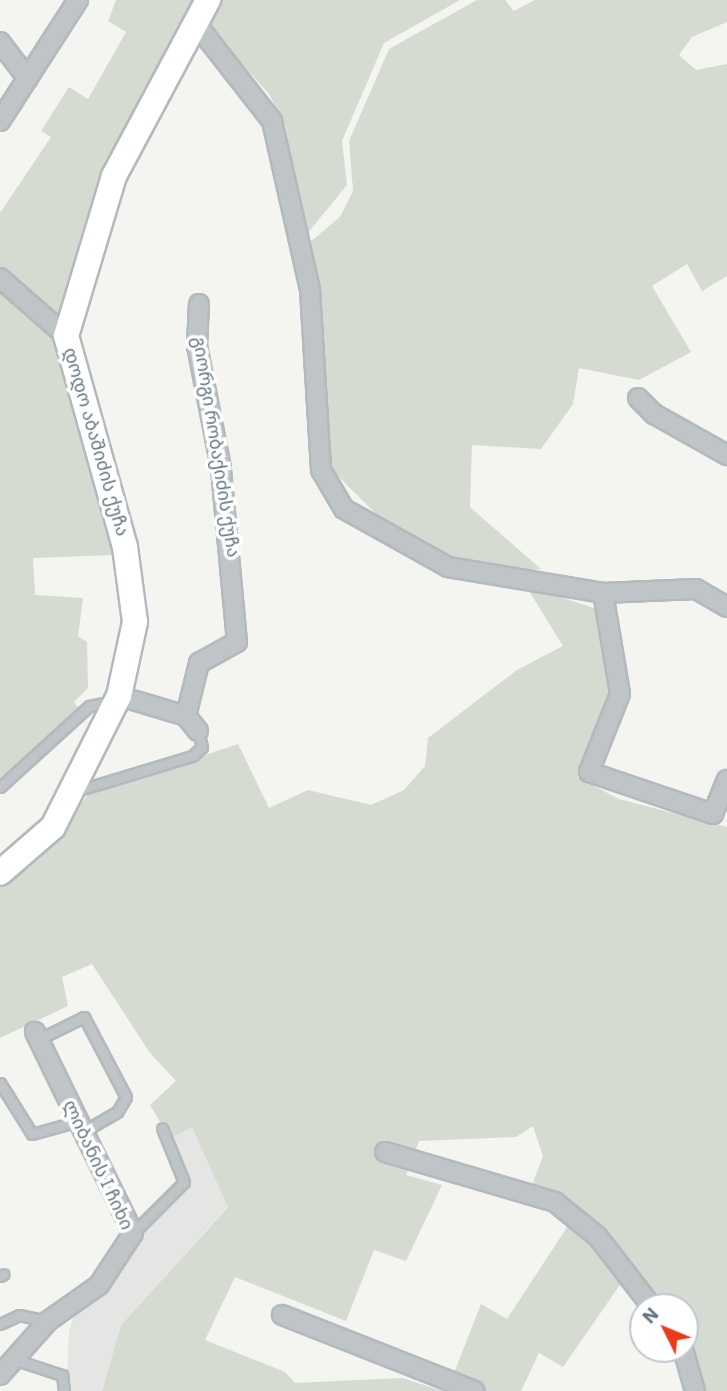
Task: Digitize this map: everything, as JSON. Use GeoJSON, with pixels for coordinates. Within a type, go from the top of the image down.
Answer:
{"type":"FeatureCollection","features":[{"type":"Feature","properties":{"kind":"street"},"geometry":{"type":"LineString","coordinates":[[0,121],[78,0]]}},
{"type":"Feature","properties":{"kind":"street","name":"დოდო აბაშიძის ქუჩა"},"geometry":{"type":"LineString","coordinates":[[0,873],[53,827],[117,699],[135,622],[125,547],[66,336],[114,176],[208,0]]}},
{"type":"Feature","properties":{"kind":"street"},"geometry":{"type":"LineString","coordinates":[[197,25],[272,121],[310,290],[321,470],[344,509],[448,567],[603,593],[696,589],[727,607]]}},
{"type":"Feature","properties":{"kind":"street"},"geometry":{"type":"LineString","coordinates":[[0,42],[28,79]]}},
{"type":"Feature","properties":{"kind":"street"},"geometry":{"type":"LineString","coordinates":[[0,278],[66,336]]}},
{"type":"Feature","properties":{"kind":"street","name":"გიორგი რობაქიძის ქუჩა"},"geometry":{"type":"LineString","coordinates":[[186,716],[199,663],[237,642],[221,468],[197,346],[199,304]]}},
{"type":"Feature","properties":{"kind":"street"},"geometry":{"type":"LineString","coordinates":[[638,398],[727,455]]}},
{"type":"Feature","properties":{"kind":"street"},"geometry":{"type":"LineString","coordinates":[[603,593],[620,694],[589,772],[713,814],[727,780]]}},
{"type":"Feature","properties":{"kind":"street"},"geometry":{"type":"LineString","coordinates":[[117,699],[186,716],[198,731]]}},
{"type":"Feature","properties":{"kind":"street","name":"ლიბანის I ჩიხი"},"geometry":{"type":"LineString","coordinates":[[0,1375],[11,1358],[48,1321],[99,1285],[133,1233],[37,1035]]}},
{"type":"Feature","properties":{"kind":"street"},"geometry":{"type":"LineString","coordinates":[[385,1152],[555,1202],[598,1237],[641,1293]]}},
{"type":"Feature","properties":{"kind":"street"},"geometry":{"type":"LineString","coordinates":[[282,1315],[475,1391]]}},
{"type":"Feature","properties":{"kind":"street"},"geometry":{"type":"LineString","coordinates":[[687,1363],[695,1391]]}},
{"type":"Feature","properties":{"kind":"lane"},"geometry":{"type":"LineString","coordinates":[[0,787],[89,706],[117,699]]}},
{"type":"Feature","properties":{"kind":"lane"},"geometry":{"type":"LineString","coordinates":[[71,792],[192,756],[202,747],[198,731]]}},
{"type":"Feature","properties":{"kind":"lane"},"geometry":{"type":"LineString","coordinates":[[0,1083],[32,1134],[82,1126],[117,1112],[126,1097],[84,1017],[37,1035]]}},
{"type":"Feature","properties":{"kind":"lane"},"geometry":{"type":"LineString","coordinates":[[133,1233],[184,1182],[162,1128]]}},
{"type":"Feature","properties":{"kind":"lane"},"geometry":{"type":"LineString","coordinates":[[0,1324],[19,1315],[48,1321]]}},
{"type":"Feature","properties":{"kind":"lane"},"geometry":{"type":"LineString","coordinates":[[11,1358],[62,1375],[64,1391]]}},
{"type":"Feature","properties":{"kind":"shaded area"},"geometry":{"type":"Polygon","coordinates":[[[116,0],[199,0],[108,169],[102,168],[57,317],[0,269],[0,213],[51,137],[41,131],[69,87],[88,99],[126,32],[108,21],[116,0]]]}},
{"type":"Feature","properties":{"kind":"shaded area"},"geometry":{"type":"Polygon","coordinates":[[[220,0],[460,0],[384,43],[342,141],[347,185],[306,235],[285,124],[269,94],[209,27],[220,0]]]}},
{"type":"Feature","properties":{"kind":"shaded area"},"geometry":{"type":"Polygon","coordinates":[[[477,0],[505,0],[514,11],[535,0],[727,0],[727,22],[692,37],[679,55],[696,70],[727,64],[727,276],[702,291],[687,264],[652,286],[691,352],[639,380],[579,368],[573,404],[541,449],[472,445],[470,507],[541,569],[504,573],[455,563],[376,514],[335,473],[328,453],[310,242],[340,217],[353,191],[349,141],[389,49],[477,0]]]}},
{"type":"Feature","properties":{"kind":"shaded area"},"geometry":{"type":"Polygon","coordinates":[[[0,291],[57,342],[81,411],[113,555],[33,558],[35,595],[83,598],[78,636],[87,642],[88,688],[74,702],[78,708],[0,778],[0,291]]]}},
{"type":"Feature","properties":{"kind":"shaded area"},"geometry":{"type":"Polygon","coordinates":[[[526,586],[597,609],[611,697],[577,777],[619,799],[727,827],[727,1391],[706,1391],[695,1363],[699,1363],[699,1293],[650,1293],[631,1269],[563,1367],[539,1353],[521,1391],[447,1391],[481,1304],[507,1319],[577,1212],[531,1188],[543,1156],[533,1126],[516,1137],[419,1141],[406,1175],[442,1185],[406,1261],[374,1250],[346,1321],[235,1277],[205,1340],[285,1372],[295,1383],[402,1378],[443,1391],[102,1391],[121,1325],[228,1207],[192,1127],[170,1138],[150,1105],[176,1081],[150,1053],[92,964],[62,977],[68,1006],[0,1038],[0,884],[28,867],[89,794],[238,744],[269,808],[308,790],[371,805],[404,790],[425,766],[428,738],[517,670],[563,646],[526,586]]]}},
{"type":"Feature","properties":{"kind":"shaded area"},"geometry":{"type":"Polygon","coordinates":[[[192,1126],[228,1206],[121,1325],[102,1391],[66,1391],[69,1331],[78,1303],[187,1182],[170,1138],[192,1126]]]}}]}
